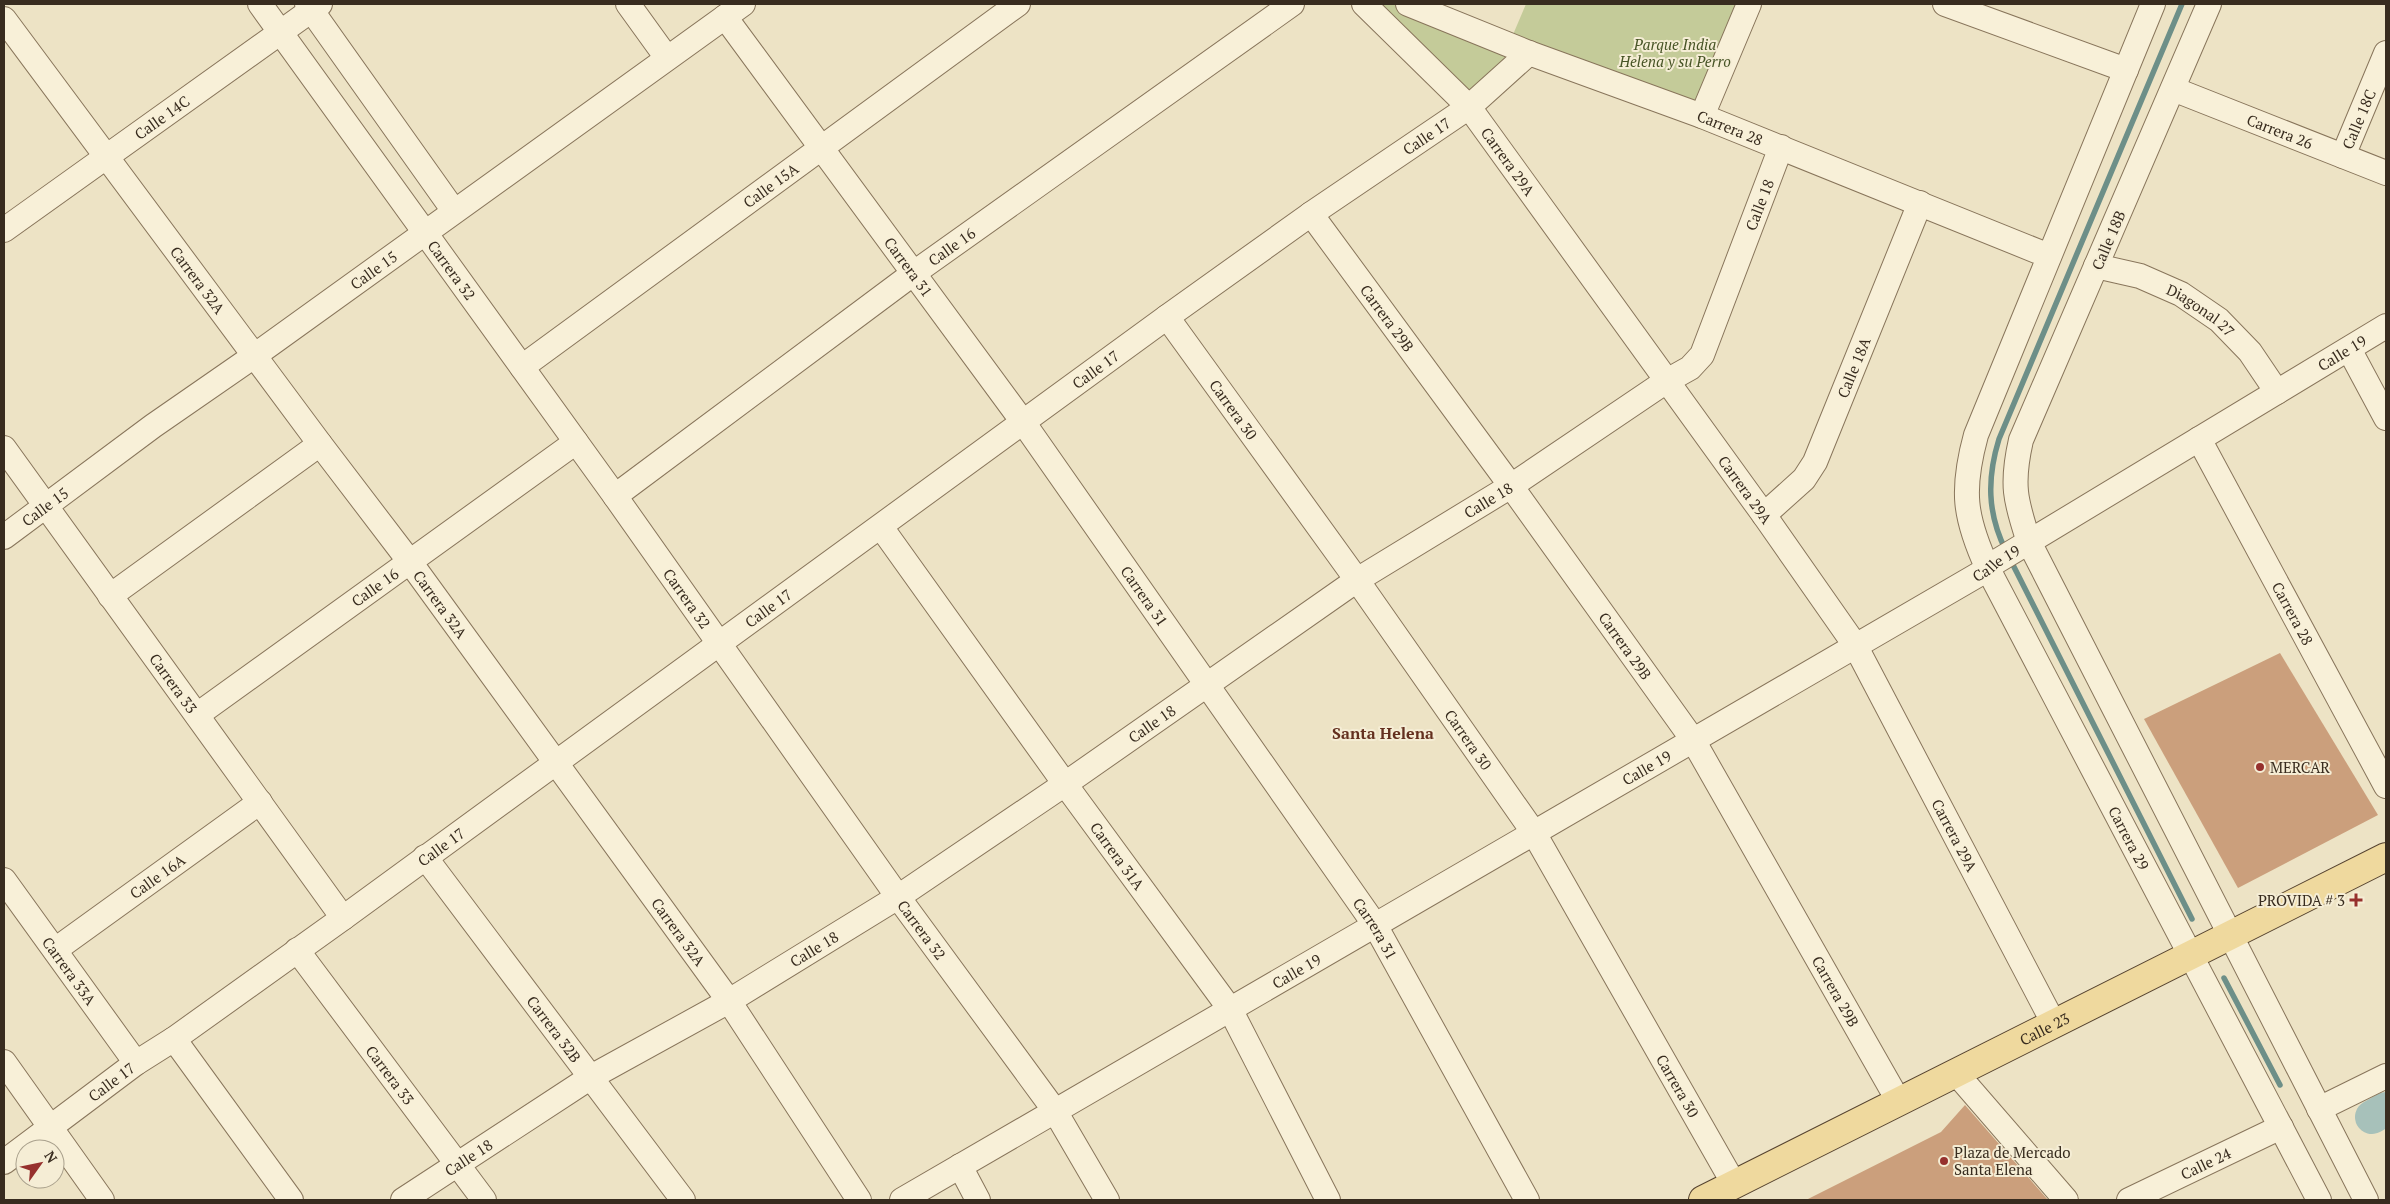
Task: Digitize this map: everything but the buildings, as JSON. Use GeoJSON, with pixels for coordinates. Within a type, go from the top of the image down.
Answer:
{"type":"FeatureCollection","features":[{"type":"Feature","properties":{"kind":"main road","name":"Calle 23"},"geometry":{"type":"LineString","coordinates":[[1703,1200],[2386,858]]}},
{"type":"Feature","properties":{"kind":"street","name":"Carrera 32"},"geometry":{"type":"LineString","coordinates":[[260,4],[615,496],[898,897],[1055,1112],[1106,1200]]}},
{"type":"Feature","properties":{"kind":"street"},"geometry":{"type":"LineString","coordinates":[[628,4],[667,58]]}},
{"type":"Feature","properties":{"kind":"street","name":"Calle 15A"},"geometry":{"type":"LineString","coordinates":[[522,367],[1018,4]]}},
{"type":"Feature","properties":{"kind":"street","name":"Calle 16"},"geometry":{"type":"LineString","coordinates":[[615,496],[914,273],[1292,4]]}},
{"type":"Feature","properties":{"kind":"street","name":"Carrera 29A"},"geometry":{"type":"LineString","coordinates":[[1364,4],[1469,107],[1764,515],[1855,646],[2054,1024]]}},
{"type":"Feature","properties":{"kind":"street","name":"Carrera 28"},"geometry":{"type":"LineString","coordinates":[[1408,4],[1782,147],[2049,256]]}},
{"type":"Feature","properties":{"kind":"street"},"geometry":{"type":"LineString","coordinates":[[1702,116],[1749,4]]}},
{"type":"Feature","properties":{"kind":"street"},"geometry":{"type":"LineString","coordinates":[[2049,256],[2153,4]]}},
{"type":"Feature","properties":{"kind":"street","name":"Calle 18B"},"geometry":{"type":"LineString","coordinates":[[2023,545],[2014,479],[2021,440],[2210,4]]}},
{"type":"Feature","properties":{"kind":"street","name":"Calle 14C"},"geometry":{"type":"LineString","coordinates":[[4,230],[280,32],[313,6]]}},
{"type":"Feature","properties":{"kind":"street"},"geometry":{"type":"LineString","coordinates":[[313,6],[454,211]]}},
{"type":"Feature","properties":{"kind":"street"},"geometry":{"type":"LineString","coordinates":[[1956,6],[2126,70]]}},
{"type":"Feature","properties":{"kind":"street","name":"Calle 15"},"geometry":{"type":"LineString","coordinates":[[4,537],[153,426],[254,356],[734,10]]}},
{"type":"Feature","properties":{"kind":"street","name":"Carrera 31"},"geometry":{"type":"LineString","coordinates":[[734,10],[822,148],[1024,422],[1375,925],[1527,1200]]}},
{"type":"Feature","properties":{"kind":"street","name":"Carrera 32A"},"geometry":{"type":"LineString","coordinates":[[4,19],[254,356],[410,562],[556,763],[729,1002],[859,1200]]}},
{"type":"Feature","properties":{"kind":"street","name":"Calle 17"},"geometry":{"type":"LineString","coordinates":[[4,1162],[136,1063],[174,1039],[343,918],[1167,317],[1311,214],[1469,107],[1530,52]]}},
{"type":"Feature","properties":{"kind":"street","name":"Calle 18C"},"geometry":{"type":"LineString","coordinates":[[2343,156],[2386,54]]}},
{"type":"Feature","properties":{"kind":"street","name":"Carrera 26"},"geometry":{"type":"LineString","coordinates":[[2173,89],[2386,173]]}},
{"type":"Feature","properties":{"kind":"street","name":"Calle 18"},"geometry":{"type":"LineString","coordinates":[[404,1200],[591,1077],[729,1002],[898,897],[1065,784],[1357,580],[1511,486],[1666,382],[1690,368],[1702,355],[1782,147]]}},
{"type":"Feature","properties":{"kind":"street","name":"Calle 18A"},"geometry":{"type":"LineString","coordinates":[[1764,515],[1804,479],[1815,462],[1920,203]]}},
{"type":"Feature","properties":{"kind":"street","name":"Carrera 29B"},"geometry":{"type":"LineString","coordinates":[[1311,214],[1511,486],[1693,740],[1899,1102]]}},
{"type":"Feature","properties":{"kind":"street","name":"Carrera 29"},"geometry":{"type":"LineString","coordinates":[[2049,256],[1976,435],[1968,467],[1966,497],[1970,525],[2190,956],[2319,1200]]}},
{"type":"Feature","properties":{"kind":"street","name":"Diagonal 27"},"geometry":{"type":"LineString","coordinates":[[2096,266],[2140,276],[2181,294],[2219,320],[2250,352],[2277,392]]}},
{"type":"Feature","properties":{"kind":"street","name":"Carrera 30"},"geometry":{"type":"LineString","coordinates":[[1167,317],[1357,580],[1534,833],[1734,1184]]}},
{"type":"Feature","properties":{"kind":"street","name":"Calle 19"},"geometry":{"type":"LineString","coordinates":[[902,1200],[1991,566],[2386,326]]}},
{"type":"Feature","properties":{"kind":"street"},"geometry":{"type":"LineString","coordinates":[[2349,349],[2386,418]]}},
{"type":"Feature","properties":{"kind":"street","name":"Carrera 28"},"geometry":{"type":"LineString","coordinates":[[2199,439],[2386,786]]}},
{"type":"Feature","properties":{"kind":"street","name":"Calle 16"},"geometry":{"type":"LineString","coordinates":[[197,715],[576,442]]}},
{"type":"Feature","properties":{"kind":"street"},"geometry":{"type":"LineString","coordinates":[[110,596],[320,444]]}},
{"type":"Feature","properties":{"kind":"street","name":"Carrera 33"},"geometry":{"type":"LineString","coordinates":[[4,448],[343,918]]}},
{"type":"Feature","properties":{"kind":"street","name":"Carrera 31A"},"geometry":{"type":"LineString","coordinates":[[881,526],[1065,784],[1230,1009],[1328,1200]]}},
{"type":"Feature","properties":{"kind":"street"},"geometry":{"type":"LineString","coordinates":[[2023,545],[2230,936],[2366,1200]]}},
{"type":"Feature","properties":{"kind":"street","name":"Calle 16A"},"geometry":{"type":"LineString","coordinates":[[55,950],[260,802]]}},
{"type":"Feature","properties":{"kind":"street","name":"Carrera 32B"},"geometry":{"type":"LineString","coordinates":[[425,857],[683,1200]]}},
{"type":"Feature","properties":{"kind":"street","name":"Carrera 33A"},"geometry":{"type":"LineString","coordinates":[[4,880],[136,1063]]}},
{"type":"Feature","properties":{"kind":"street","name":"Carrera 33"},"geometry":{"type":"LineString","coordinates":[[297,950],[484,1200]]}},
{"type":"Feature","properties":{"kind":"street"},"geometry":{"type":"LineString","coordinates":[[174,1039],[292,1200]]}},
{"type":"Feature","properties":{"kind":"street"},"geometry":{"type":"LineString","coordinates":[[4,1062],[102,1200]]}},
{"type":"Feature","properties":{"kind":"street"},"geometry":{"type":"LineString","coordinates":[[1956,1073],[2066,1200]]}},
{"type":"Feature","properties":{"kind":"street"},"geometry":{"type":"LineString","coordinates":[[2318,1109],[2386,1076]]}},
{"type":"Feature","properties":{"kind":"street","name":"Calle 24"},"geometry":{"type":"LineString","coordinates":[[2129,1200],[2281,1126]]}},
{"type":"Feature","properties":{"kind":"street"},"geometry":{"type":"LineString","coordinates":[[960,1166],[978,1200]]}},
{"type":"Feature","properties":{"kind":"green space","name":"Parque India Helena y su Perro"},"geometry":{"type":"Polygon","coordinates":[[[1364,4],[1408,4],[1509,44],[1526,4],[1749,4],[1702,116],[1530,53],[1469,107],[1364,4]]]}},
{"type":"Feature","properties":{"kind":"waterway"},"geometry":{"type":"LineString","coordinates":[[2006,551],[1995,523],[1991,495],[1992,468],[1999,439],[2182,4]]}},
{"type":"Feature","properties":{"kind":"waterway"},"geometry":{"type":"LineString","coordinates":[[2010,559],[2192,919]]}},
{"type":"Feature","properties":{"kind":"waterway"},"geometry":{"type":"LineString","coordinates":[[2224,978],[2280,1085]]}},
{"type":"Feature","properties":{"kind":"waterway"},"geometry":{"type":"LineString","coordinates":[[2372,1117],[2386,1109]]}},
{"type":"Feature","properties":{"kind":"place","name":"MERCAR"},"geometry":{"type":"Point","coordinates":[2260,767]}},
{"type":"Feature","properties":{"kind":"place","name":"PROVIDA # 3"},"geometry":{"type":"Point","coordinates":[2356,900]}},
{"type":"Feature","properties":{"kind":"place","name":"Plaza de Mercado Santa Elena"},"geometry":{"type":"Point","coordinates":[1944,1161]}},
{"type":"Feature","properties":{"kind":"district","name":"Santa Helena"},"geometry":{"type":"Point","coordinates":[1383,733]}}]}
